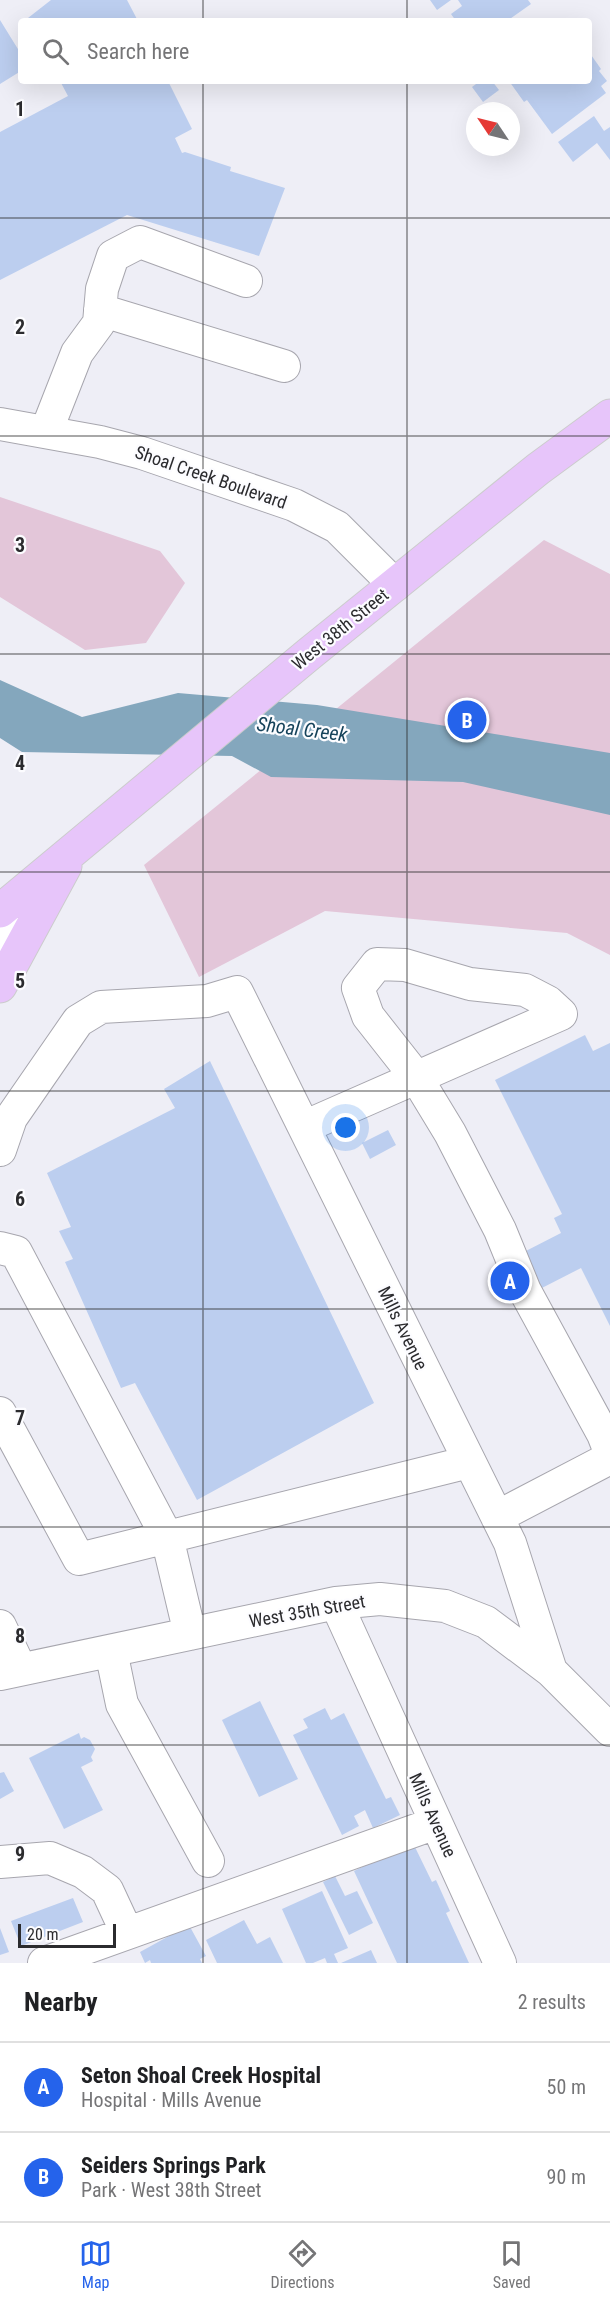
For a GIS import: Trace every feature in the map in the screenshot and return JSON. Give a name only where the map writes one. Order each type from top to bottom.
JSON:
[{"type":"main road","name":"West 38th Street","points":[[0,911],[309,654],[538,469],[610,416]]},
{"type":"main road","points":[[0,986],[14,935],[75,847]]},
{"type":"street","points":[[46,432],[77,353],[99,323],[102,289],[113,256],[140,242],[246,281]]},
{"type":"street","points":[[100,310],[284,366]]},
{"type":"street","name":"Shoal Creek Boulevard","points":[[0,424],[100,442],[142,453],[294,505],[337,527],[395,585]]},
{"type":"street","points":[[304,1127],[416,1077],[509,1036],[561,1014],[548,1002],[525,990],[470,984],[405,965],[377,963],[358,988],[368,1016],[416,1077],[450,1133],[500,1230],[525,1291],[603,1434],[610,1452]]},
{"type":"street","name":"Mills Avenue","points":[[0,1150],[12,1118],[78,1021],[101,1007],[207,1001],[237,992],[510,1543],[551,1671]]},
{"type":"street","points":[[0,1248],[16,1252],[167,1537],[190,1634]]},
{"type":"street","points":[[0,1413],[79,1559],[469,1462]]},
{"type":"street","points":[[497,1517],[610,1458]]},
{"type":"street","name":"West 35th Street","points":[[10,1671],[336,1602],[380,1599],[445,1606],[486,1622],[551,1671],[610,1730]]},
{"type":"street","name":"Mills Avenue","points":[[336,1602],[500,1963]]},
{"type":"street","points":[[0,1626],[10,1671]]},
{"type":"street","points":[[111,1651],[122,1704],[207,1861]]},
{"type":"street","points":[[44,1963],[436,1823]]},
{"type":"street","points":[[0,1862],[50,1858],[83,1872],[106,1890],[127,1933]]},
{"type":"shaded area","points":[[0,497],[160,551],[185,583],[146,643],[85,650],[0,597]]},
{"type":"shaded area","points":[[544,540],[610,574],[610,955],[567,933],[325,911],[199,977],[144,865]]},
{"type":"water","name":"Shoal Creek","points":[[0,680],[82,717],[178,693],[317,705],[610,753],[610,815],[463,782],[271,777],[232,756],[22,752],[0,738]]},
{"type":"building","points":[[51,0],[127,0],[136,18],[28,18]]},
{"type":"building","points":[[430,0],[451,0],[437,10]]},
{"type":"building","points":[[458,0],[528,0],[531,4],[511,18],[454,18],[451,14],[462,6]]},
{"type":"building","points":[[0,20],[18,49],[18,73],[0,84]]},
{"type":"building","points":[[592,56],[607,81],[601,86],[606,93],[552,134],[527,100],[524,102],[511,84],[592,84]]},
{"type":"building","points":[[62,84],[170,84],[192,129],[175,138],[182,153],[231,167],[230,171],[285,188],[259,256],[127,215],[0,280],[0,132],[68,96]]},
{"type":"building","points":[[476,84],[494,84],[499,90],[483,102],[472,87]]},
{"type":"building","points":[[594,116],[604,131],[610,127],[610,160],[597,143],[573,162],[558,142]]},
{"type":"building","points":[[585,1035],[593,1051],[610,1043],[610,1326],[581,1268],[538,1290],[520,1254],[561,1233],[554,1218],[562,1214],[495,1080]]},
{"type":"building","points":[[210,1061],[374,1403],[197,1500],[135,1383],[121,1388],[65,1262],[73,1259],[59,1231],[71,1227],[47,1173],[175,1108],[164,1089]]},
{"type":"building","points":[[388,1130],[396,1145],[370,1159],[362,1143]]},
{"type":"building","points":[[260,1701],[298,1779],[259,1797],[222,1720]]},
{"type":"building","points":[[325,1708],[331,1720],[344,1713],[386,1799],[391,1797],[400,1815],[373,1828],[365,1810],[354,1816],[359,1826],[342,1835],[293,1735],[308,1728],[303,1719]]},
{"type":"building","points":[[79,1733],[81,1739],[84,1737],[90,1740],[95,1749],[91,1757],[93,1761],[81,1767],[103,1810],[64,1829],[29,1758]]},
{"type":"building","points":[[4,1772],[14,1791],[0,1799],[0,1773]]},
{"type":"building","points":[[413,1843],[432,1882],[436,1880],[450,1911],[446,1913],[469,1963],[397,1963],[354,1871]]},
{"type":"building","points":[[335,1876],[345,1896],[357,1891],[373,1923],[349,1935],[323,1882]]},
{"type":"building","points":[[322,1891],[348,1948],[334,1954],[338,1963],[327,1963],[325,1958],[306,1963],[282,1909]]},
{"type":"building","points":[[73,1898],[83,1922],[21,1946],[11,1921]]},
{"type":"building","points":[[244,1920],[257,1944],[270,1937],[283,1963],[217,1963],[206,1940]]},
{"type":"building","points":[[189,1925],[206,1956],[200,1959],[202,1963],[151,1963],[150,1960],[145,1963],[140,1952]]},
{"type":"building","points":[[0,1928],[9,1952],[0,1955]]},
{"type":"building","points":[[371,1950],[377,1963],[341,1963]]},
{"type":"place","name":"Seiders Springs Park","points":[[467,720]]},
{"type":"place","name":"Seton Shoal Creek Hospital","points":[[510,1281]]}]
